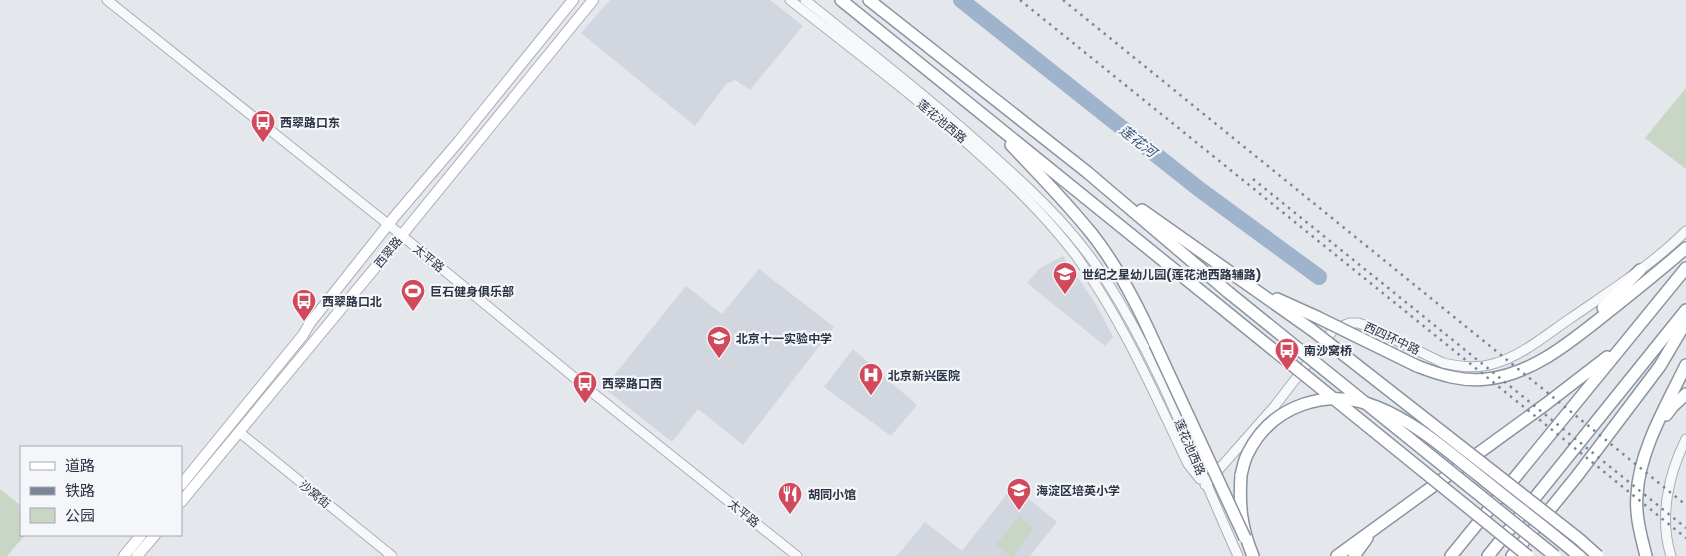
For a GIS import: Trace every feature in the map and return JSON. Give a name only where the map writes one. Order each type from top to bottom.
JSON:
[{"type":"highway","points":[[841,0],[1218,305],[1521,554],[1660,366],[1686,322]]},
{"type":"highway","points":[[873,3],[1087,172],[1228,292],[1555,556]]},
{"type":"highway","points":[[979,111],[1065,201],[1093,236],[1118,272],[1142,314],[1252,556]]},
{"type":"highway","points":[[1087,172],[1312,330],[1598,556]]},
{"type":"highway","points":[[1253,288],[1417,366],[1439,374],[1463,379],[1487,379],[1509,375],[1531,366],[1569,343],[1686,248]]},
{"type":"highway","points":[[1451,556],[1686,268]]},
{"type":"highway","points":[[1569,343],[1640,270]]},
{"type":"highway","points":[[1488,556],[1686,310]]},
{"type":"highway","points":[[1337,556],[1546,404],[1627,340]]},
{"type":"highway","points":[[1646,556],[1639,528],[1636,495],[1642,467],[1653,435],[1686,366]]},
{"type":"highway","points":[[1653,435],[1673,406],[1686,394]]},
{"type":"highway","points":[[1245,538],[1240,515],[1241,475],[1247,455],[1256,438],[1282,413],[1297,405],[1334,398],[1356,400],[1376,406],[1400,417],[1432,439],[1579,556]]},
{"type":"highway","points":[[1354,556],[1361,544],[1380,524]]},
{"type":"main road","name":"西翠路","points":[[182,485],[389,225],[573,0]]},
{"type":"main road","name":"西翠路","points":[[182,501],[593,0]]},
{"type":"main road","points":[[124,556],[140,536]]},
{"type":"main road","points":[[138,556],[154,536]]},
{"type":"street","name":"太平路","points":[[107,0],[402,235],[794,555]]},
{"type":"street","name":"莲花池西路","points":[[790,0],[959,135],[1023,194],[1060,236],[1097,286],[1127,338],[1188,464],[1205,485]]},
{"type":"street","name":"莲花池西路","points":[[805,0],[963,128],[1052,212],[1085,250],[1106,278],[1138,334],[1195,458],[1205,485]]},
{"type":"street","name":"西四环中路","points":[[1205,485],[1274,408],[1327,336],[1342,325],[1358,323],[1367,326],[1443,363],[1457,366],[1482,366],[1509,359],[1640,270],[1686,231]]},
{"type":"street","name":"沙窝街","points":[[239,432],[392,556]]},
{"type":"street","points":[[1671,556],[1666,540],[1665,512],[1672,473],[1686,440]]},
{"type":"street","points":[[1205,485],[1238,556]]},
{"type":"shaded area","points":[[610,0],[770,0],[803,26],[750,90],[735,80],[726,84],[695,126],[581,33]]},
{"type":"shaded area","name":"世纪之星幼儿园(莲花池西路辅路)","points":[[1063,256],[1097,306],[1113,337],[1105,346],[1027,283],[1040,268]]},
{"type":"shaded area","name":"北京十一实验中学","points":[[759,269],[834,327],[743,445],[698,409],[672,442],[604,388],[686,286],[722,314]]},
{"type":"shaded area","name":"北京新兴医院","points":[[853,349],[917,405],[891,436],[824,387]]},
{"type":"shaded area","name":"海淀区培英小学","points":[[1013,486],[1057,522],[1030,556],[897,556],[925,522],[962,551]]},
{"type":"green space","points":[[1686,88],[1686,169],[1645,138]]},
{"type":"green space","points":[[0,489],[20,505],[20,536],[24,536],[7,556],[0,556]]},
{"type":"green space","points":[[1019,516],[1034,528],[1013,556],[1010,556],[996,545]]},
{"type":"waterway","name":"莲花河","points":[[961,0],[1199,189],[1319,277]]},
{"type":"railway","points":[[1020,0],[1686,538]]},
{"type":"railway","points":[[1063,0],[1686,505]]},
{"type":"railway","points":[[1253,179],[1686,528]]},
{"type":"place","name":"西翠路口东","points":[[263,143]]},
{"type":"place","name":"世纪之星幼儿园(莲花池西路辅路)","points":[[1065,295]]},
{"type":"place","name":"巨石健身俱乐部","points":[[413,312]]},
{"type":"place","name":"西翠路口北","points":[[304,322]]},
{"type":"place","name":"北京十一实验中学","points":[[719,359]]},
{"type":"place","name":"南沙窝桥","points":[[1287,371]]},
{"type":"place","name":"北京新兴医院","points":[[871,396]]},
{"type":"place","name":"西翠路口西","points":[[585,404]]},
{"type":"place","name":"海淀区培英小学","points":[[1019,511]]},
{"type":"place","name":"胡同小馆","points":[[790,515]]}]
